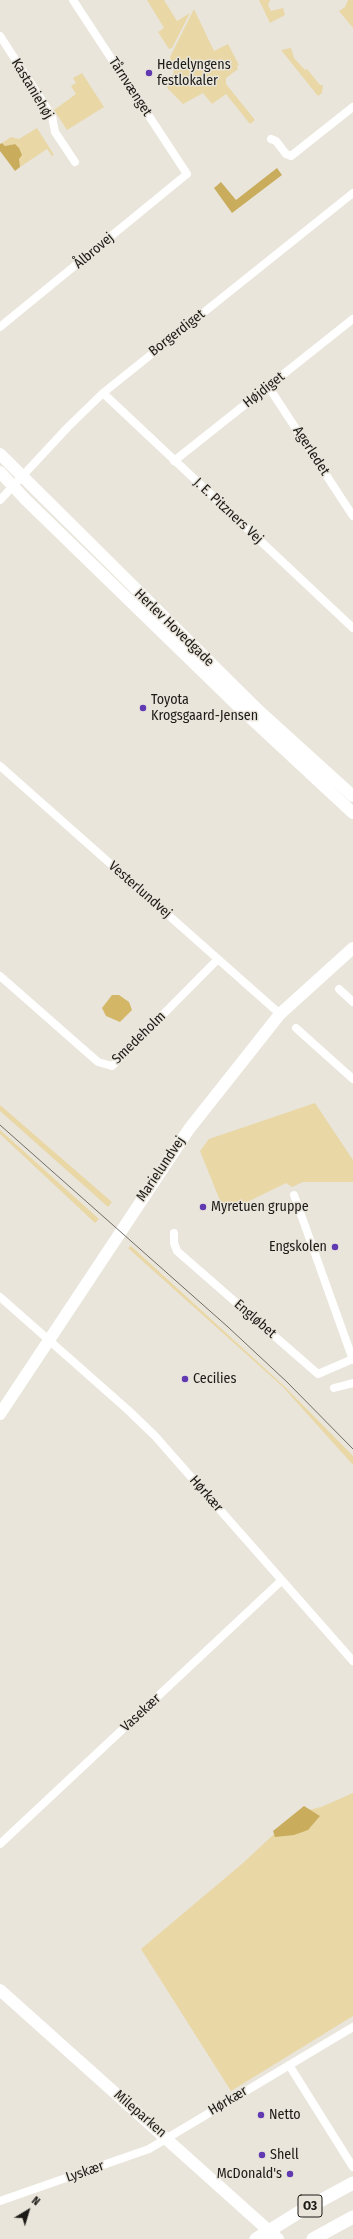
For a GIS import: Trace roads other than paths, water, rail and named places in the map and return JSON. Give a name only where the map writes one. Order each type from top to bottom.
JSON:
[{"type":"main road","name":"Herlev Hovedgade","points":[[0,454],[116,571],[258,710],[353,796]]},
{"type":"main road","name":"Herlev Hovedgade","points":[[0,472],[240,708],[353,813]]},
{"type":"main road","name":"Marielundvej","points":[[0,1414],[184,1135],[280,1014],[353,948]]},
{"type":"main road","name":"Mileparken","points":[[0,1990],[168,2138],[273,2235]]},
{"type":"main road","name":"O3","points":[[256,2239],[273,2235],[353,2183]]},
{"type":"main road","name":"O3","points":[[313,2239],[353,2218]]},
{"type":"street","name":"Tårnvænget","points":[[73,0],[187,174]]},
{"type":"street","name":"Kastaniehøj","points":[[0,36],[52,116],[55,132],[75,162]]},
{"type":"street","points":[[271,139],[276,140],[286,154],[291,156],[353,107]]},
{"type":"street","name":"Ålbrovej","points":[[0,327],[187,174]]},
{"type":"street","name":"Borgerdiget","points":[[0,500],[68,427],[103,394],[353,193]]},
{"type":"street","name":"Højdiget","points":[[174,460],[353,319]]},
{"type":"street","name":"Agerledet","points":[[268,386],[353,516]]},
{"type":"street","name":"J. E. Pitzners Vej","points":[[103,394],[353,628]]},
{"type":"street","name":"Vesterlundvej","points":[[0,766],[280,1014]]},
{"type":"street","name":"Smedeholm","points":[[0,976],[98,1062],[104,1066],[112,1066],[218,959]]},
{"type":"street","points":[[339,989],[353,1002]]},
{"type":"street","points":[[296,1028],[353,1079]]},
{"type":"street","name":"Engløbet","points":[[174,1233],[174,1243],[177,1251],[318,1374],[353,1359],[294,1195]]},
{"type":"street","name":"Hørkær","points":[[0,1297],[128,1410],[155,1436],[281,1581],[353,1661]]},
{"type":"street","points":[[334,1388],[353,1383]]},
{"type":"street","name":"Vasekær","points":[[0,1844],[281,1581]]},
{"type":"street","name":"Hørkær","points":[[168,2138],[353,2027]]},
{"type":"street","points":[[289,2065],[353,2167]]},
{"type":"street","name":"Lyskær","points":[[0,2201],[109,2164],[149,2149],[168,2138]]},
{"type":"tram line","points":[[0,1125],[228,1327],[287,1382],[353,1449]]},
{"type":"place","name":"Hedelyngens festlokaler","points":[[149,73]]},
{"type":"place","name":"Toyota Krogsgaard-Jensen","points":[[143,708]]},
{"type":"place","name":"Myretuen gruppe","points":[[203,1207]]},
{"type":"place","name":"Engskolen","points":[[335,1247]]},
{"type":"place","name":"Cecilies","points":[[185,1379]]},
{"type":"place","name":"Netto","points":[[261,2115]]},
{"type":"place","name":"Shell","points":[[262,2155]]},
{"type":"place","name":"McDonald's","points":[[290,2174]]}]
